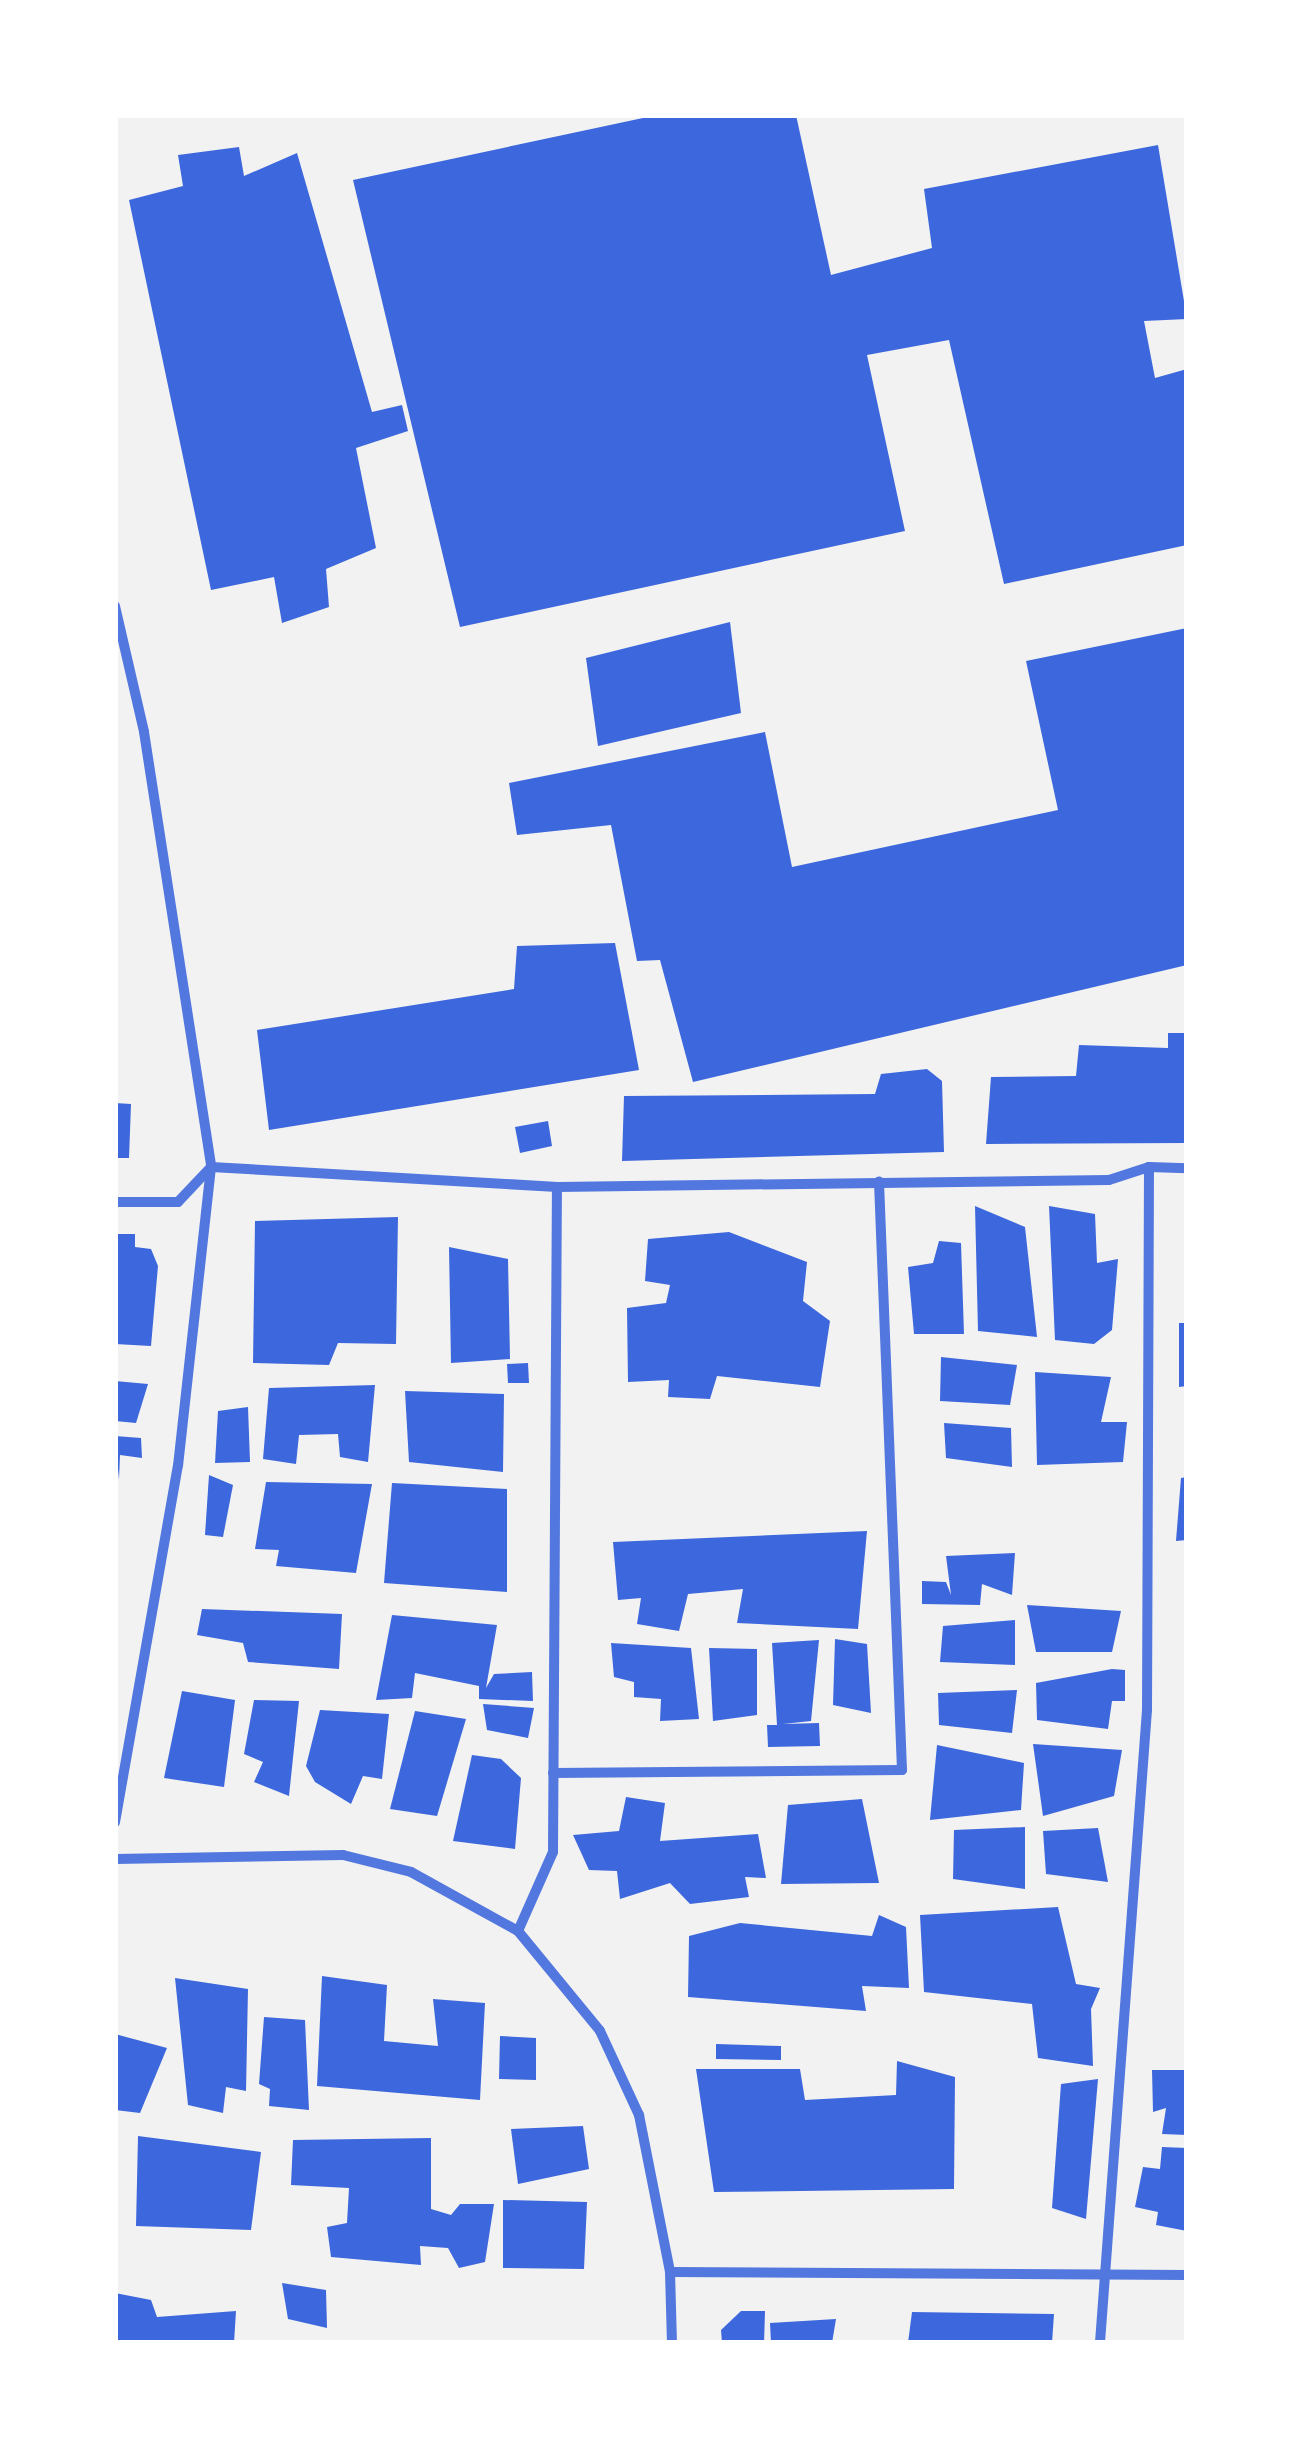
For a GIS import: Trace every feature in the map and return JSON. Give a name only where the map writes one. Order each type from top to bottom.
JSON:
[{"type":"street","points":[[115,606],[211,1167],[178,1465],[115,1822]]},
{"type":"street","points":[[211,1167],[557,1188],[1109,1180],[1150,1167],[1187,1168]]},
{"type":"street","points":[[115,1202],[178,1202],[211,1167]]},
{"type":"street","points":[[1100,2343],[1102,2275],[1147,1710],[1150,1167]]},
{"type":"street","points":[[553,1773],[902,1770],[879,1182]]},
{"type":"street","points":[[518,1931],[553,1852],[557,1188]]},
{"type":"street","points":[[115,1859],[343,1856],[410,1872],[518,1931],[600,2031],[639,2115],[670,2272],[672,2343]]},
{"type":"street","points":[[670,2272],[1187,2275]]},
{"type":"building","points":[[657,115],[796,115],[831,275],[932,248],[924,189],[1158,145],[1187,319],[1144,321],[1155,378],[1187,369],[1187,545],[1004,584],[949,340],[867,355],[905,531],[460,627],[353,180]]},
{"type":"building","points":[[239,147],[244,176],[297,153],[372,412],[402,405],[408,431],[356,448],[376,548],[326,569],[329,607],[282,623],[274,577],[211,590],[129,200],[183,186],[178,155]]},
{"type":"building","points":[[730,622],[741,713],[598,746],[586,658]]},
{"type":"building","points":[[1187,628],[1187,965],[693,1082],[660,960],[637,961],[611,825],[517,835],[509,783],[765,732],[792,867],[1058,810],[1026,661]]},
{"type":"building","points":[[615,943],[639,1070],[269,1130],[257,1030],[514,989],[517,946]]},
{"type":"building","points":[[1168,1033],[1187,1033],[1187,1143],[986,1144],[991,1077],[1076,1076],[1079,1045],[1168,1048]]},
{"type":"building","points":[[927,1069],[942,1081],[944,1152],[622,1161],[624,1096],[875,1094],[881,1074]]},
{"type":"building","points":[[115,1103],[131,1104],[129,1158],[115,1158]]},
{"type":"building","points":[[548,1121],[552,1146],[520,1153],[515,1127]]},
{"type":"building","points":[[975,1206],[1025,1227],[1037,1337],[978,1331]]},
{"type":"building","points":[[1049,1206],[1095,1214],[1097,1263],[1118,1259],[1112,1330],[1094,1344],[1055,1340]]},
{"type":"building","points":[[398,1217],[396,1344],[338,1343],[329,1365],[253,1363],[255,1221]]},
{"type":"building","points":[[729,1232],[807,1262],[803,1301],[830,1321],[820,1387],[717,1376],[710,1399],[668,1397],[669,1380],[628,1382],[627,1308],[666,1303],[670,1285],[645,1281],[648,1239]]},
{"type":"building","points":[[115,1234],[135,1234],[135,1247],[151,1249],[158,1266],[151,1346],[115,1344]]},
{"type":"building","points":[[939,1241],[961,1243],[964,1334],[914,1334],[908,1267],[933,1263]]},
{"type":"building","points":[[449,1247],[508,1259],[510,1359],[451,1363]]},
{"type":"building","points":[[1179,1323],[1187,1323],[1187,1386],[1179,1387]]},
{"type":"building","points":[[941,1357],[1017,1365],[1010,1405],[940,1401]]},
{"type":"building","points":[[528,1363],[529,1383],[508,1383],[507,1364]]},
{"type":"building","points":[[1035,1372],[1111,1377],[1101,1422],[1127,1422],[1123,1462],[1037,1465]]},
{"type":"building","points":[[115,1381],[148,1384],[136,1423],[115,1421]]},
{"type":"building","points":[[375,1385],[368,1462],[340,1457],[338,1434],[299,1435],[296,1464],[263,1459],[269,1388]]},
{"type":"building","points":[[405,1391],[504,1394],[503,1472],[409,1462]]},
{"type":"building","points":[[248,1407],[250,1462],[215,1463],[218,1411]]},
{"type":"building","points":[[944,1423],[1011,1428],[1012,1467],[946,1458]]},
{"type":"building","points":[[115,1436],[141,1438],[142,1458],[120,1455],[119,1480]]},
{"type":"building","points":[[209,1475],[233,1485],[223,1537],[205,1535]]},
{"type":"building","points":[[1187,1477],[1187,1540],[1176,1541],[1181,1478]]},
{"type":"building","points":[[266,1482],[372,1484],[356,1573],[276,1566],[279,1550],[255,1549]]},
{"type":"building","points":[[392,1483],[507,1489],[507,1592],[384,1583]]},
{"type":"building","points":[[867,1531],[858,1629],[737,1623],[743,1589],[688,1594],[679,1631],[637,1624],[641,1598],[618,1600],[613,1542]]},
{"type":"building","points":[[1015,1553],[1012,1595],[982,1584],[980,1605],[922,1604],[922,1581],[946,1582],[951,1595],[946,1556]]},
{"type":"building","points":[[1027,1605],[1121,1611],[1112,1652],[1036,1652]]},
{"type":"building","points":[[202,1609],[342,1614],[339,1669],[248,1662],[243,1643],[197,1635]]},
{"type":"building","points":[[392,1615],[497,1625],[486,1688],[494,1674],[532,1672],[533,1701],[479,1699],[479,1686],[415,1673],[412,1698],[376,1700]]},
{"type":"building","points":[[1015,1620],[1015,1665],[940,1662],[943,1626]]},
{"type":"building","points":[[835,1639],[867,1644],[871,1713],[833,1705]]},
{"type":"building","points":[[819,1640],[811,1721],[783,1724],[819,1723],[820,1746],[768,1747],[767,1725],[777,1725],[772,1643]]},
{"type":"building","points":[[611,1643],[691,1648],[699,1719],[660,1721],[661,1699],[634,1697],[634,1682],[614,1677]]},
{"type":"building","points":[[709,1648],[757,1649],[757,1715],[713,1721]]},
{"type":"building","points":[[1125,1670],[1125,1701],[1112,1701],[1108,1729],[1037,1720],[1036,1683]]},
{"type":"building","points":[[1017,1690],[1012,1733],[939,1725],[938,1693]]},
{"type":"building","points":[[182,1691],[235,1700],[224,1787],[164,1778]]},
{"type":"building","points":[[254,1700],[299,1701],[289,1796],[254,1782],[263,1762],[244,1754]]},
{"type":"building","points":[[483,1704],[534,1708],[528,1738],[487,1730]]},
{"type":"building","points":[[320,1710],[389,1714],[382,1779],[363,1776],[351,1804],[315,1782],[306,1766]]},
{"type":"building","points":[[415,1711],[466,1719],[437,1816],[390,1809]]},
{"type":"building","points":[[1033,1744],[1122,1750],[1114,1796],[1043,1816]]},
{"type":"building","points":[[937,1745],[1024,1763],[1021,1810],[930,1820]]},
{"type":"building","points":[[472,1755],[501,1759],[521,1778],[515,1849],[453,1841]]},
{"type":"building","points":[[626,1797],[665,1803],[660,1841],[758,1834],[766,1878],[745,1877],[749,1897],[690,1904],[670,1883],[620,1899],[617,1871],[589,1870],[573,1835],[619,1831]]},
{"type":"building","points":[[862,1799],[879,1883],[781,1884],[788,1805]]},
{"type":"building","points":[[1025,1827],[1025,1889],[953,1879],[954,1830]]},
{"type":"building","points":[[1098,1828],[1108,1882],[1046,1874],[1043,1831]]},
{"type":"building","points":[[1058,1907],[1076,1984],[1100,1988],[1091,2009],[1093,2066],[1038,2058],[1032,2004],[924,1992],[920,1915]]},
{"type":"building","points":[[879,1915],[906,1927],[909,1988],[862,1986],[866,2011],[688,1997],[689,1936],[740,1923],[872,1936]]},
{"type":"building","points":[[322,1976],[387,1985],[384,2041],[438,2046],[433,1999],[485,2003],[480,2100],[317,2086]]},
{"type":"building","points":[[175,1978],[248,1989],[246,2091],[226,2087],[223,2113],[188,2105]]},
{"type":"building","points":[[264,2017],[305,2020],[309,2110],[269,2106],[270,2089],[259,2084]]},
{"type":"building","points":[[115,2034],[167,2048],[140,2113],[115,2110]]},
{"type":"building","points":[[500,2036],[536,2038],[536,2080],[499,2079]]},
{"type":"building","points":[[716,2044],[781,2046],[781,2060],[716,2059]]},
{"type":"building","points":[[897,2061],[955,2077],[954,2189],[714,2192],[696,2069],[800,2069],[805,2100],[896,2095]]},
{"type":"building","points":[[1152,2070],[1187,2070],[1187,2135],[1162,2134],[1166,2108],[1153,2112]]},
{"type":"building","points":[[1098,2079],[1086,2219],[1052,2208],[1061,2084]]},
{"type":"building","points":[[583,2126],[589,2169],[518,2184],[511,2129]]},
{"type":"building","points":[[138,2136],[261,2152],[251,2230],[136,2226]]},
{"type":"building","points":[[431,2138],[431,2209],[451,2215],[460,2204],[494,2204],[485,2262],[459,2268],[448,2248],[420,2246],[421,2265],[331,2257],[327,2227],[347,2223],[349,2188],[291,2185],[293,2140]]},
{"type":"building","points":[[1162,2147],[1187,2148],[1187,2231],[1156,2225],[1158,2212],[1135,2207],[1143,2167],[1160,2169]]},
{"type":"building","points":[[503,2200],[587,2202],[584,2269],[503,2268]]},
{"type":"building","points":[[282,2283],[326,2290],[327,2328],[288,2319]]},
{"type":"building","points":[[115,2293],[151,2300],[157,2317],[236,2311],[234,2343],[115,2343]]},
{"type":"building","points":[[741,2311],[765,2311],[764,2343],[722,2343],[721,2330]]},
{"type":"building","points":[[912,2312],[1054,2314],[1052,2343],[908,2343]]},
{"type":"building","points":[[836,2319],[832,2343],[771,2343],[770,2323]]}]
